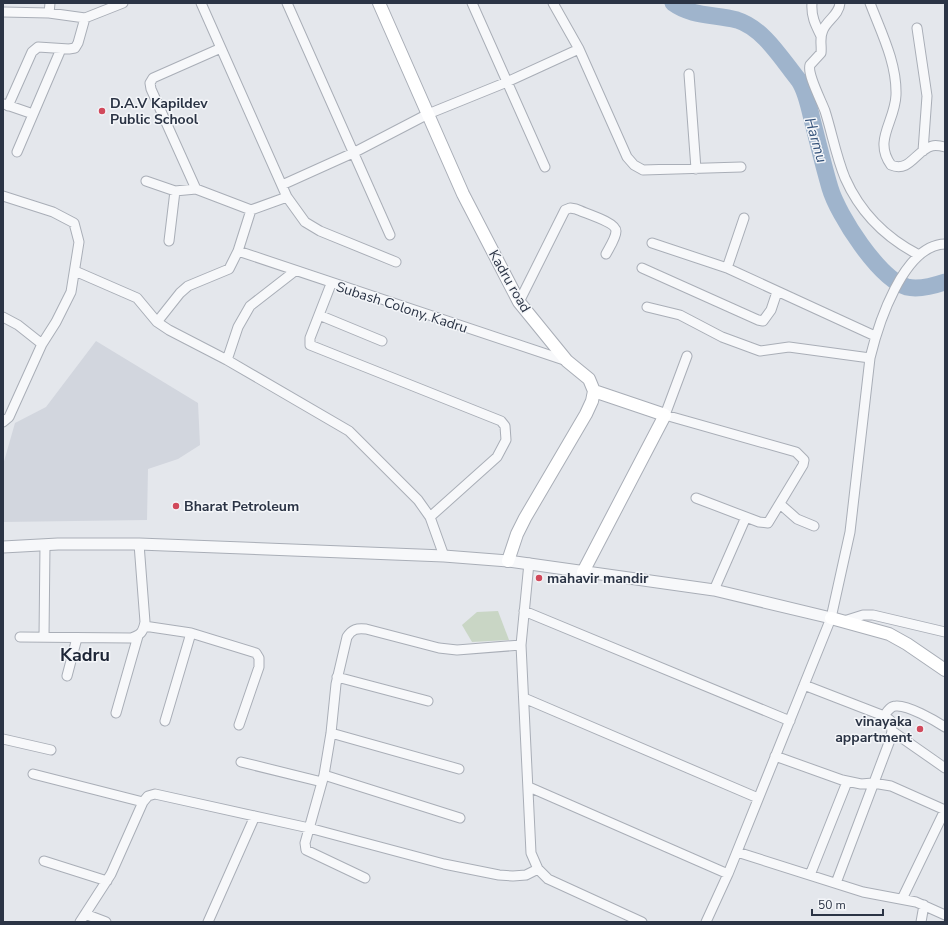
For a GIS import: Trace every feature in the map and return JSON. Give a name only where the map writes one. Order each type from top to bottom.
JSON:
[{"type":"main road","name":"Kadru road","points":[[379,3],[463,194],[519,302],[567,361],[588,379],[594,391]]},
{"type":"main road","points":[[508,561],[517,534],[525,518],[586,414],[592,401],[594,391],[665,415],[583,572]]},
{"type":"main road","points":[[831,618],[889,634],[907,644],[945,670]]},
{"type":"street","points":[[49,13],[50,3]]},
{"type":"street","points":[[33,114],[6,105],[32,52],[38,48],[75,48],[89,16],[98,3]]},
{"type":"street","points":[[3,12],[89,16],[123,3]]},
{"type":"street","points":[[201,3],[287,198],[305,222],[320,231],[396,262]]},
{"type":"street","points":[[287,3],[390,235]]},
{"type":"street","points":[[472,3],[545,167]]},
{"type":"street","points":[[553,3],[579,49],[627,157],[634,165],[643,170],[741,167]]},
{"type":"street","points":[[812,3],[814,23],[821,36]]},
{"type":"street","points":[[840,3],[839,10],[823,29],[821,36],[821,53],[810,65],[809,69],[825,112],[845,177],[865,212],[901,246],[919,255]]},
{"type":"street","points":[[870,3],[889,54],[896,79],[896,104],[883,141],[884,153],[891,165],[896,167],[908,165],[923,151],[933,146],[945,147]]},
{"type":"street","points":[[917,28],[928,103],[923,151]]},
{"type":"street","points":[[196,189],[150,84],[153,78],[221,48]]},
{"type":"street","points":[[17,152],[61,49]]},
{"type":"street","points":[[282,185],[353,153],[428,114],[507,82],[579,49]]},
{"type":"street","points":[[689,74],[696,169]]},
{"type":"street","points":[[146,181],[175,191],[196,189],[251,210],[287,198]]},
{"type":"street","points":[[169,241],[175,191]]},
{"type":"street","points":[[3,196],[53,212],[74,223],[79,242],[71,292],[56,322],[42,344],[8,418],[3,422]]},
{"type":"street","points":[[519,302],[566,210],[570,208],[576,209],[613,224],[616,234],[606,254]]},
{"type":"street","points":[[157,322],[180,293],[188,286],[229,269],[238,251],[251,210]]},
{"type":"street","points":[[727,268],[744,218]]},
{"type":"street","points":[[652,243],[727,268],[875,336]]},
{"type":"street","points":[[706,922],[728,874],[831,618],[850,532],[870,358],[875,336],[903,274],[919,255],[934,245],[945,244]]},
{"type":"street","name":"Subash Colony, Kadru","points":[[238,251],[331,284],[567,361]]},
{"type":"street","points":[[642,268],[763,321],[767,317],[777,292]]},
{"type":"street","points":[[75,271],[136,298],[157,322],[169,330],[227,360],[350,431],[418,500],[430,517],[444,556]]},
{"type":"street","points":[[227,360],[238,327],[250,306],[295,271]]},
{"type":"street","points":[[331,284],[319,315],[310,345],[501,421],[506,426],[506,440],[497,456],[430,517]]},
{"type":"street","points":[[647,307],[680,315],[722,337],[760,351],[789,347],[870,358]]},
{"type":"street","points":[[319,315],[382,341]]},
{"type":"street","points":[[3,317],[12,321],[42,344]]},
{"type":"street","points":[[687,356],[665,415],[796,452],[804,460],[803,465],[768,523],[759,522],[696,498]]},
{"type":"street","points":[[780,504],[797,519],[814,526]]},
{"type":"street","points":[[714,590],[746,517]]},
{"type":"street","points":[[3,547],[139,544],[444,556],[508,561],[714,590],[831,618]]},
{"type":"street","points":[[20,637],[131,638],[138,636],[143,632],[144,626],[139,544]]},
{"type":"street","points":[[44,545],[44,637]]},
{"type":"street","points":[[529,563],[521,646],[531,853],[538,869],[548,879],[564,888],[642,922]]},
{"type":"street","points":[[524,611],[790,721]]},
{"type":"street","points":[[844,621],[862,615],[872,615],[945,632]]},
{"type":"street","points":[[144,626],[191,633],[256,653],[260,658],[259,667],[239,725]]},
{"type":"street","points":[[365,878],[306,850],[305,843],[323,779],[331,733],[338,677],[347,637],[351,631],[358,628],[457,650],[521,646]]},
{"type":"street","points":[[165,721],[191,633]]},
{"type":"street","points":[[116,713],[138,636]]},
{"type":"street","points":[[67,676],[78,638]]},
{"type":"street","points":[[338,677],[428,701]]},
{"type":"street","points":[[804,685],[884,716],[890,720],[892,731],[836,883]]},
{"type":"street","points":[[524,698],[758,798]]},
{"type":"street","points":[[884,716],[891,708],[896,706],[912,710],[945,727]]},
{"type":"street","points":[[892,731],[945,768]]},
{"type":"street","points":[[331,733],[459,769]]},
{"type":"street","points":[[3,739],[51,750]]},
{"type":"street","points":[[775,756],[847,782],[862,784],[873,783],[891,786],[945,810],[902,899]]},
{"type":"street","points":[[241,762],[323,779],[460,818]]},
{"type":"street","points":[[33,774],[143,802]]},
{"type":"street","points":[[810,875],[847,782]]},
{"type":"street","points":[[529,787],[728,874]]},
{"type":"street","points":[[106,922],[83,918],[107,881],[143,802],[148,796],[155,794],[309,828],[432,861],[499,875],[526,874],[538,869]]},
{"type":"street","points":[[208,922],[255,816]]},
{"type":"street","points":[[737,852],[863,892],[902,899],[924,905],[945,915]]},
{"type":"street","points":[[44,861],[107,881]]},
{"type":"street","points":[[921,922],[924,905]]},
{"type":"shaded area","points":[[96,341],[198,403],[200,445],[178,459],[148,469],[147,520],[3,522],[3,465],[15,423],[46,407]]},
{"type":"green space","points":[[498,611],[509,640],[472,642],[462,625],[477,612]]},
{"type":"waterway","name":"Harmu","points":[[673,3],[688,11],[737,20],[755,30],[771,44],[800,82],[804,90],[822,161],[834,200],[841,214],[861,245],[884,272],[896,282],[907,287],[921,288],[945,282]]},
{"type":"place","name":"D.A.V Kapildev Public School","points":[[102,111]]},
{"type":"place","name":"Bharat Petroleum","points":[[176,506]]},
{"type":"place","name":"mahavir mandir","points":[[539,578]]},
{"type":"place","name":"vinayaka appartment","points":[[920,729]]},
{"type":"district","name":"Kadru","points":[[85,655]]}]
